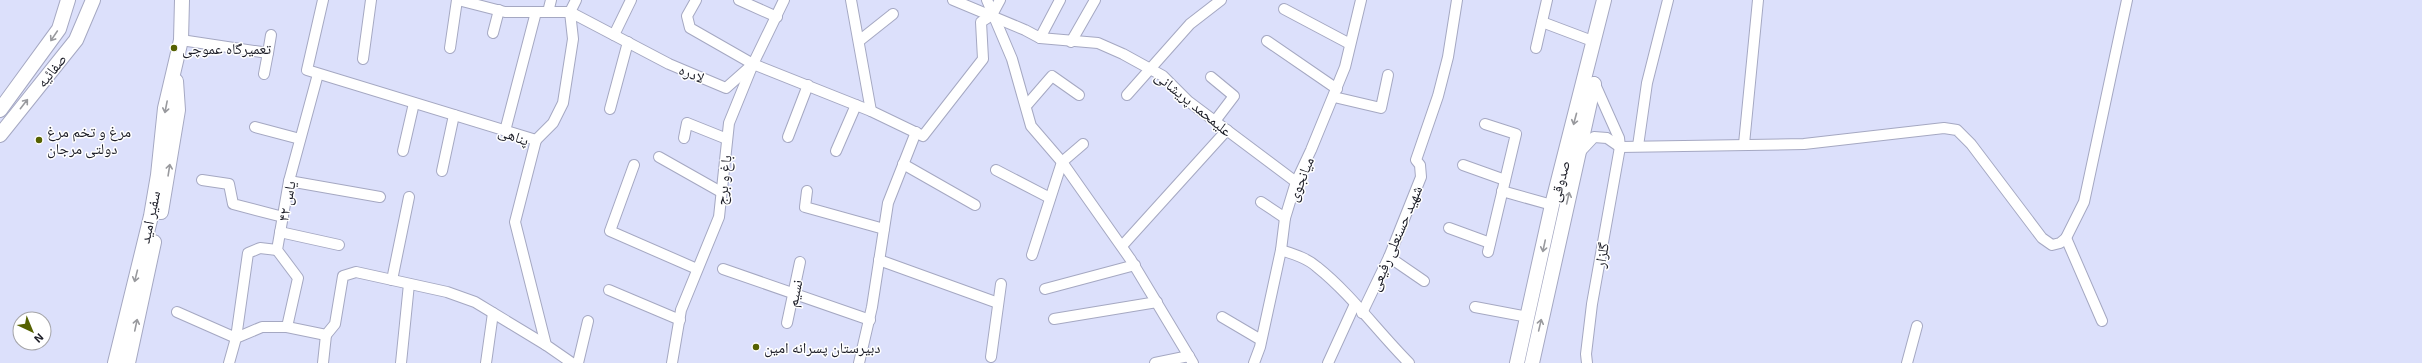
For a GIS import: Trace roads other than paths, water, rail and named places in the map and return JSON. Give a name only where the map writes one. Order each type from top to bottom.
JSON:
[{"type":"main road","name":"صفائیه","points":[[0,110],[59,29],[68,0]]},
{"type":"main road","name":"صفائیه","points":[[0,135],[76,40],[93,0]]},
{"type":"main road","name":"سفیر امید","points":[[115,363],[151,216],[158,175],[165,108],[181,40],[182,0]]},
{"type":"main road","name":"صدوقی","points":[[1517,363],[1552,205],[1595,42],[1604,0]]},
{"type":"main road","name":"صدوقی","points":[[1532,363],[1594,82],[1614,0]]},
{"type":"main road","name":"سفیر امید","points":[[128,363],[168,181],[178,110],[175,69]]},
{"type":"street","points":[[318,74],[307,70],[323,0]]},
{"type":"street","points":[[363,59],[371,0]]},
{"type":"street","points":[[450,48],[457,0]]},
{"type":"street","name":"لادره","points":[[457,0],[499,10],[570,12],[669,64],[726,88],[754,64]]},
{"type":"street","points":[[548,12],[551,0]]},
{"type":"street","points":[[536,140],[553,123],[563,103],[573,39],[570,12],[576,0]]},
{"type":"street","points":[[614,35],[631,0]]},
{"type":"street","points":[[696,0],[687,16],[690,28],[754,64],[871,111],[924,136],[983,59],[981,22],[992,15],[1000,0]]},
{"type":"street","points":[[739,0],[777,17]]},
{"type":"street","name":"باغ و برج","points":[[672,363],[680,320],[697,269],[720,217],[729,123],[754,64],[784,0]]},
{"type":"street","points":[[851,0],[871,111]]},
{"type":"street","name":"علیمحمد پریشانی","points":[[953,0],[964,6],[992,15],[1040,38],[1071,42],[1098,43],[1150,68],[1163,76],[1188,101],[1296,182]]},
{"type":"street","points":[[987,0],[992,15],[1012,59],[1032,126],[1062,162],[1122,246],[1191,359],[1154,363]]},
{"type":"street","points":[[1040,38],[1060,0]]},
{"type":"street","points":[[1071,42],[1095,0]]},
{"type":"street","points":[[1127,95],[1190,24],[1221,0]]},
{"type":"street","name":"میانجوی","points":[[1254,363],[1261,340],[1281,250],[1285,218],[1296,182],[1335,93],[1350,44],[1361,0]]},
{"type":"street","name":"شهید حسنعلی رفیعی","points":[[1362,313],[1390,257],[1421,177],[1420,165],[1416,160],[1438,96],[1448,57],[1457,0]]},
{"type":"street","points":[[1536,48],[1547,0]]},
{"type":"street","points":[[1638,146],[1647,83],[1668,0]]},
{"type":"street","points":[[1744,144],[1758,0]]},
{"type":"street","points":[[1578,157],[1586,144],[1594,137],[1607,138],[1620,147],[1804,144],[1944,128],[1957,130],[1971,144],[2042,238],[2052,245],[2060,243],[2066,238],[2084,202],[2127,0]]},
{"type":"street","points":[[1284,9],[1350,44]]},
{"type":"street","points":[[493,33],[499,10]]},
{"type":"street","points":[[505,131],[536,12]]},
{"type":"street","points":[[859,41],[893,14]]},
{"type":"street","points":[[1542,22],[1595,42]]},
{"type":"street","points":[[264,74],[270,35]]},
{"type":"street","points":[[181,40],[268,53]]},
{"type":"street","points":[[1267,41],[1335,93],[1381,108],[1388,74]]},
{"type":"street","points":[[610,109],[628,42]]},
{"type":"street","name":"پناهی","points":[[318,74],[536,140],[515,222],[546,345]]},
{"type":"street","name":"یاس ۴۲","points":[[277,250],[290,181],[318,74]]},
{"type":"street","points":[[1026,106],[1052,76],[1079,95]]},
{"type":"street","points":[[1211,77],[1234,96],[1215,121]]},
{"type":"street","points":[[1594,82],[1619,138],[1620,147]]},
{"type":"street","points":[[788,137],[808,86]]},
{"type":"street","points":[[403,152],[414,103]]},
{"type":"street","points":[[836,151],[856,105]]},
{"type":"street","points":[[442,170],[454,115]]},
{"type":"street","points":[[684,138],[687,123],[727,139]]},
{"type":"street","points":[[1450,228],[1489,247],[1516,134],[1485,124]]},
{"type":"street","points":[[255,127],[300,139]]},
{"type":"street","points":[[1122,246],[1227,130]]},
{"type":"street","points":[[859,363],[870,320],[888,203],[916,132]]},
{"type":"street","points":[[1032,255],[1062,162],[1082,144]]},
{"type":"street","name":"گلزار","points":[[1587,363],[1586,354],[1592,304],[1620,147]]},
{"type":"street","points":[[659,157],[722,192]]},
{"type":"street","points":[[903,164],[975,205]]},
{"type":"street","points":[[634,165],[610,231],[697,269]]},
{"type":"street","points":[[1463,165],[1505,180]]},
{"type":"street","points":[[996,170],[1050,198]]},
{"type":"street","points":[[202,180],[229,184],[233,204],[283,217]]},
{"type":"street","points":[[290,181],[380,197]]},
{"type":"street","points":[[1502,191],[1552,205]]},
{"type":"street","points":[[807,192],[805,207],[884,229]]},
{"type":"street","points":[[392,280],[409,196]]},
{"type":"street","points":[[1261,202],[1285,218]]},
{"type":"street","points":[[280,232],[339,245]]},
{"type":"street","points":[[2066,238],[2102,321]]},
{"type":"street","points":[[229,363],[236,338],[248,252],[260,248],[277,250],[298,278],[287,327]]},
{"type":"street","points":[[1281,250],[1300,257],[1316,266],[1355,304],[1409,363]]},
{"type":"street","points":[[1390,257],[1424,281]]},
{"type":"street","points":[[879,260],[998,303]]},
{"type":"street","name":"نسیم","points":[[787,323],[800,262]]},
{"type":"street","points":[[1044,289],[1134,265]]},
{"type":"street","points":[[723,269],[870,320]]},
{"type":"street","points":[[324,363],[326,335],[335,324],[343,276],[356,272],[409,284],[475,302],[546,345],[572,363]]},
{"type":"street","points":[[401,363],[409,284]]},
{"type":"street","points":[[991,357],[1001,284]]},
{"type":"street","points":[[609,290],[680,320]]},
{"type":"street","points":[[1054,319],[1156,302]]},
{"type":"street","points":[[1328,363],[1355,304]]},
{"type":"street","points":[[1475,307],[1528,316]]},
{"type":"street","points":[[177,312],[236,338],[262,327],[287,327],[326,335]]},
{"type":"street","points":[[486,363],[494,313]]},
{"type":"street","points":[[1222,317],[1261,340]]},
{"type":"street","points":[[578,363],[588,321]]},
{"type":"street","points":[[1908,363],[1917,326]]},
{"type":"place","name":"تعمیرگاه عموچی","points":[[174,48]]},
{"type":"place","name":"مرغ و تخم مرغ دولتی مرجان","points":[[39,140]]},
{"type":"place","name":"دبیرستان پسرانه امین","points":[[756,347]]}]
